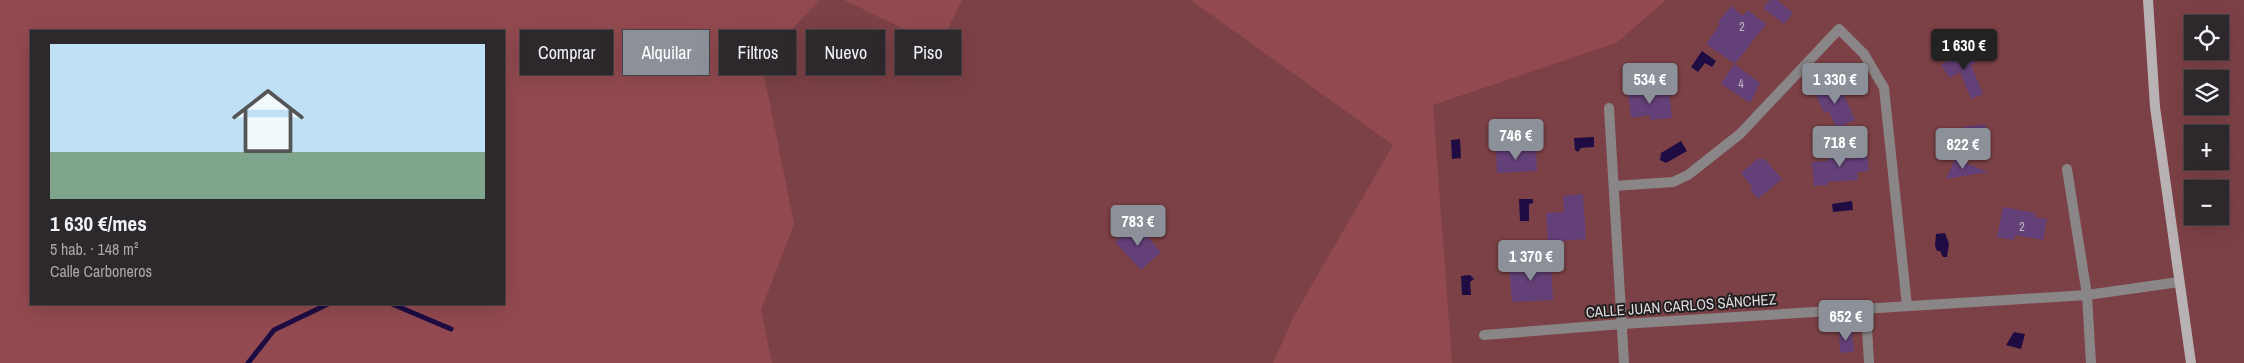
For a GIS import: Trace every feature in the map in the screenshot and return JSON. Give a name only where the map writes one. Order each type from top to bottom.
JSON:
[{"type":"main road","points":[[2148,0],[2155,107],[2191,363]]},
{"type":"street","points":[[1614,186],[1673,182],[1688,176],[1740,134],[1839,29],[1864,54],[1884,88],[1907,306]]},
{"type":"street","points":[[1610,108],[1624,363]]},
{"type":"street","points":[[2067,169],[2087,295],[2091,363]]},
{"type":"street","name":"CALLE JUAN CARLOS SÁNCHEZ","points":[[1484,335],[1622,324],[2087,295],[2179,282]]},
{"type":"street","points":[[1866,309],[1869,363]]},
{"type":"shaded area","points":[[0,0],[2244,0],[2244,363],[0,363]]},
{"type":"shaded area","points":[[0,0],[820,0],[790,30],[719,30],[719,75],[764,75],[794,224],[761,310],[772,363],[0,363]]},
{"type":"shaded area","points":[[844,0],[962,0],[947,30],[906,30]]},
{"type":"shaded area","points":[[1191,0],[1666,0],[1616,43],[1433,105],[1452,363],[1273,363],[1294,316],[1393,145]]},
{"type":"shaded area","points":[[1702,51],[1716,61],[1712,67],[1705,63],[1698,72],[1691,67]]},
{"type":"shaded area","points":[[1594,137],[1594,147],[1581,148],[1578,152],[1575,150],[1574,138]]},
{"type":"shaded area","points":[[1460,139],[1461,158],[1452,159],[1451,140]]},
{"type":"shaded area","points":[[1681,141],[1687,151],[1666,163],[1660,160],[1661,153]]},
{"type":"shaded area","points":[[1519,199],[1533,199],[1533,203],[1529,204],[1529,221],[1520,221]]},
{"type":"shaded area","points":[[1852,201],[1853,210],[1833,212],[1832,204]]},
{"type":"shaded area","points":[[1945,233],[1949,244],[1947,257],[1943,257],[1935,246],[1936,234]]},
{"type":"shaded area","points":[[1470,275],[1474,279],[1470,282],[1471,295],[1462,295],[1461,276]]},
{"type":"shaded area","points":[[2014,332],[2025,334],[2021,349],[2006,345]]},
{"type":"building","points":[[1770,0],[1777,0],[1793,13],[1784,24],[1763,8]]},
{"type":"building","points":[[1731,6],[1743,16],[1748,10],[1766,24],[1735,64],[1706,44],[1720,24],[1718,22]]},
{"type":"building","points":[[1969,47],[1976,62],[1971,65],[1983,94],[1971,99],[1960,72],[1950,78],[1941,65]]},
{"type":"building","points":[[1734,64],[1760,83],[1750,103],[1721,84]]},
{"type":"building","points":[[1838,82],[1855,120],[1836,128],[1829,111],[1824,113],[1815,93]]},
{"type":"building","points":[[1647,89],[1648,94],[1669,92],[1672,118],[1650,120],[1650,115],[1631,118],[1628,91]]},
{"type":"building","points":[[1985,124],[1987,147],[1955,147],[1963,127]]},
{"type":"building","points":[[1536,149],[1537,171],[1497,173],[1496,150]]},
{"type":"building","points":[[1867,152],[1869,171],[1857,172],[1858,180],[1828,182],[1828,185],[1814,186],[1812,162],[1828,161],[1827,154]]},
{"type":"building","points":[[1757,159],[1765,159],[1782,179],[1758,199],[1750,189],[1752,187],[1741,173]]},
{"type":"building","points":[[1955,159],[1988,172],[1946,179]]},
{"type":"building","points":[[1583,194],[1586,239],[1548,242],[1546,213],[1564,212],[1563,196]]},
{"type":"building","points":[[2003,207],[2036,213],[2035,217],[2047,219],[2043,240],[2015,235],[2014,240],[1997,237]]},
{"type":"building","points":[[1136,223],[1161,252],[1141,270],[1115,242]]},
{"type":"building","points":[[1551,262],[1553,300],[1512,302],[1509,264]]},
{"type":"building","points":[[1852,331],[1854,352],[1840,353],[1839,332]]},
{"type":"waterway","points":[[248,363],[274,330],[326,305]]},
{"type":"waterway","points":[[394,305],[451,329]]}]
